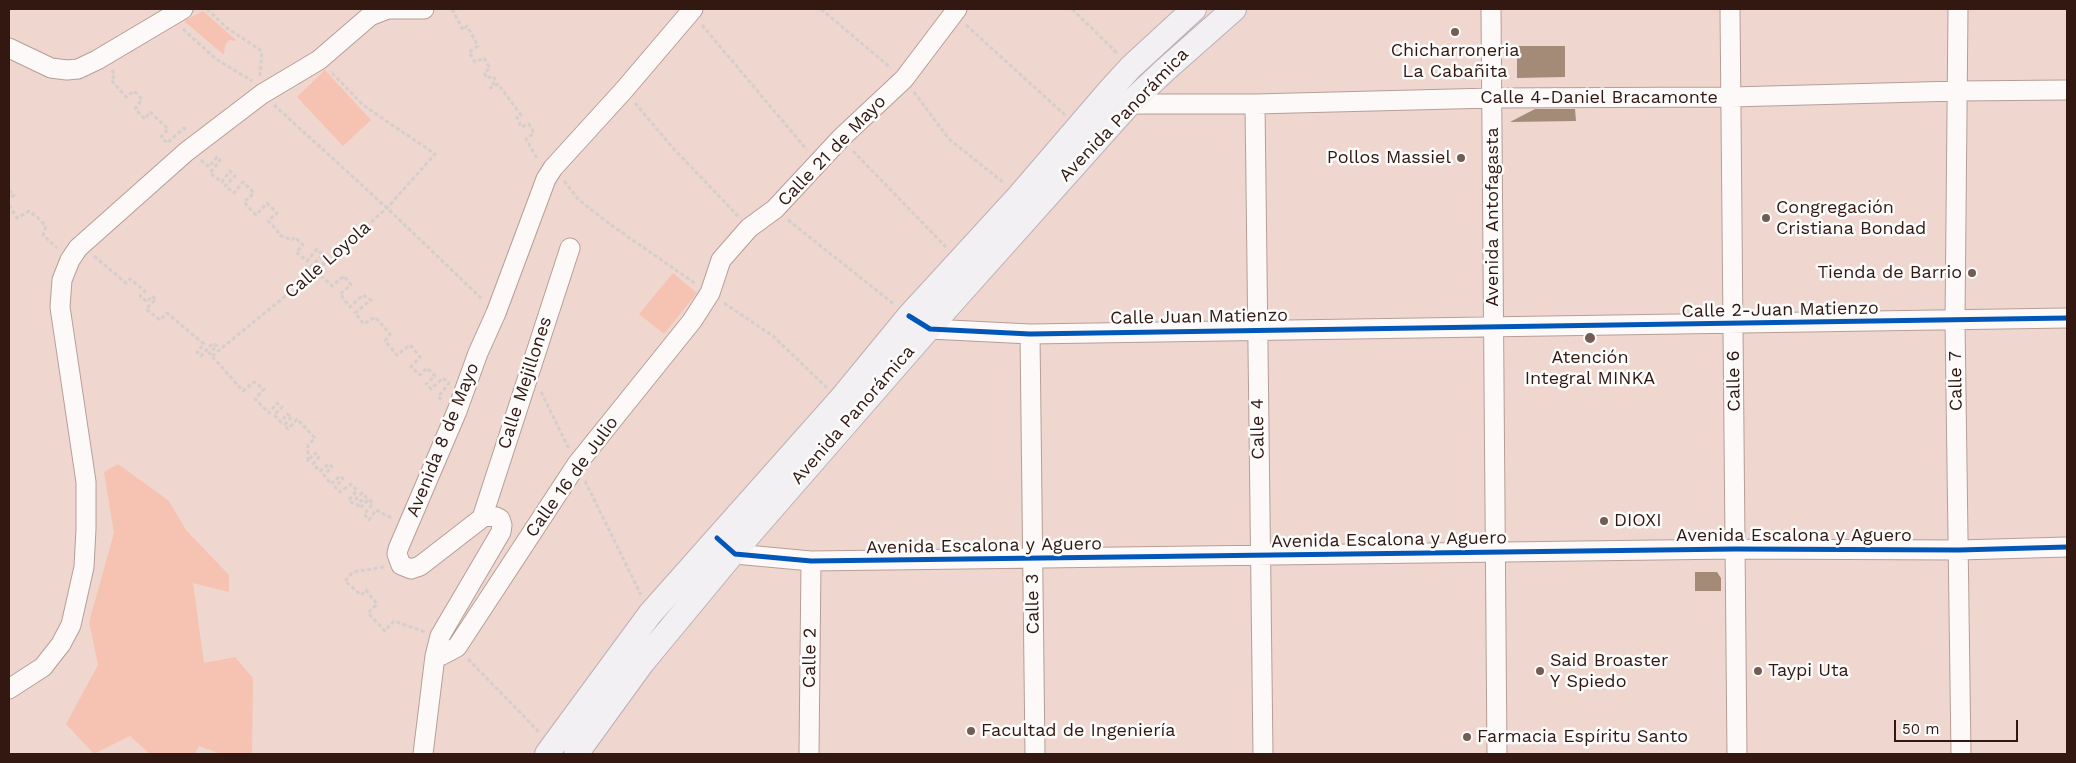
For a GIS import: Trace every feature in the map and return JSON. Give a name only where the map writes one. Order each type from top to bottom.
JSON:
[{"type":"main road","name":"Avenida Panorámica","points":[[918,322],[960,262],[1020,196],[1110,90],[1131,67],[1194,9]]},
{"type":"main road","name":"Avenida Panorámica","points":[[576,754],[725,546],[918,322],[1130,104],[1234,9]]},
{"type":"main road","name":"Avenida Panorámica","points":[[550,750],[650,614],[725,546]]},
{"type":"street","points":[[9,688],[43,666],[61,644],[70,625],[84,567],[86,482],[60,307],[62,280],[76,252],[183,154],[262,94],[319,60],[370,16],[388,9],[424,9]]},
{"type":"street","name":"Avenida Antofagasta","points":[[1491,9],[1497,754]]},
{"type":"street","name":"Calle 6","points":[[1730,9],[1737,754]]},
{"type":"street","name":"Calle 7","points":[[1958,9],[1955,321],[1951,464],[1959,550],[1961,754]]},
{"type":"street","name":"Avenida 8 de Mayo","points":[[401,565],[397,554],[398,549],[457,411],[546,179],[553,168],[624,90],[692,10]]},
{"type":"street","name":"Calle 21 de Mayo","points":[[710,293],[721,260],[749,228],[775,209],[817,162],[904,79],[955,11]]},
{"type":"street","points":[[9,48],[51,68],[78,69],[97,60],[176,13]]},
{"type":"street","points":[[1110,90],[1130,104]]},
{"type":"street","name":"Calle 4-Daniel Bracamonte","points":[[1130,104],[1255,104],[1492,98],[1731,97],[2067,90]]},
{"type":"street","name":"Calle 4","points":[[1255,104],[1263,754]]},
{"type":"street","name":"Calle Mejillones","points":[[482,518],[570,248]]},
{"type":"street","name":"Calle 16 de Julio","points":[[457,647],[576,464],[692,320],[710,293]]},
{"type":"street","name":"Calle 2-Juan Matienzo","points":[[1493,327],[2067,318]]},
{"type":"street","name":"Calle Juan Matienzo","points":[[918,322],[1030,334],[1493,327]]},
{"type":"street","name":"Calle 3","points":[[1030,334],[1035,754]]},
{"type":"street","points":[[401,565],[411,569],[420,566],[482,518],[491,516],[500,519],[502,525],[501,532],[440,636],[435,656],[423,754]]},
{"type":"street","name":"Avenida Escalona y Aguero","points":[[725,546],[811,561],[1735,549],[1959,550],[2067,547]]},
{"type":"street","name":"Calle 2","points":[[809,754],[811,561]]},
{"type":"street","points":[[435,656],[442,655],[457,647]]},
{"type":"path","points":[[207,9],[228,28],[262,51],[260,74],[262,94],[387,208],[496,313]]},
{"type":"path","points":[[452,9],[463,30],[467,26],[478,46],[469,52],[475,62],[484,58],[490,68],[484,73],[487,78],[493,76],[496,81],[490,86],[491,88],[498,84],[521,115],[516,117],[522,127],[529,124],[534,133],[526,139],[546,179]]},
{"type":"path","points":[[821,9],[904,79],[949,139],[1020,196]]},
{"type":"path","points":[[1072,9],[1131,67]]},
{"type":"path","points":[[692,10],[817,162]]},
{"type":"path","points":[[955,11],[1078,128]]},
{"type":"path","points":[[176,13],[216,59],[252,81],[260,74]]},
{"type":"path","points":[[97,60],[106,73],[111,69],[115,74],[111,80],[126,97],[134,91],[142,99],[135,109],[145,119],[150,112],[168,129],[160,137],[167,143],[184,128],[191,133],[176,147],[183,154]]},
{"type":"path","points":[[624,90],[672,147],[749,228]]},
{"type":"path","points":[[841,138],[960,262]]},
{"type":"path","points":[[200,141],[208,150],[199,158],[209,167],[217,157],[220,160],[210,173],[222,182],[230,171],[235,176],[225,186],[234,193],[243,182],[254,193],[244,202],[256,215],[267,203],[277,213],[268,221],[277,230],[279,235],[292,240],[295,237],[303,245],[296,252],[307,261],[317,249],[323,255],[306,271],[311,274]]},
{"type":"path","points":[[9,190],[14,195],[9,199]]},
{"type":"path","points":[[9,205],[17,218],[29,211],[42,222],[46,226],[43,235],[76,252],[126,283],[130,279],[145,291],[140,296],[147,302],[152,296],[156,299],[146,309],[160,320],[168,313],[204,344],[197,352],[201,356],[213,343],[217,346],[208,354],[212,356],[243,391],[254,382],[264,389],[255,399],[269,412],[277,403],[282,407],[274,415],[281,422],[287,414],[292,417],[284,425],[288,429],[297,419],[315,438],[308,445],[308,461],[315,453],[319,457],[313,464],[320,471],[329,464],[332,467],[324,475],[331,484],[340,476],[343,479],[335,486],[340,492],[351,484],[357,490],[348,500],[352,503],[362,493],[366,497],[357,504],[360,508],[368,499],[373,504],[364,514],[369,520],[376,510],[409,527]]},
{"type":"path","points":[[775,209],[918,322]]},
{"type":"path","points":[[316,271],[332,286],[344,276],[351,285],[340,294],[350,307],[363,295],[371,300],[355,313],[364,324],[375,317],[390,334],[385,341],[397,355],[410,345],[420,357],[411,367],[420,375],[427,368],[435,376],[426,384],[432,389],[443,378],[449,383],[438,397],[457,411]]},
{"type":"path","points":[[530,368],[650,614]]},
{"type":"path","points":[[401,565],[353,572],[345,581],[360,595],[366,590],[377,604],[368,613],[385,631],[394,622],[440,636]]},
{"type":"path","points":[[457,647],[550,750]]},
{"type":"shaded area","points":[[203,11],[237,41],[229,40],[225,45],[224,55],[184,21]]},
{"type":"shaded area","points":[[325,70],[371,120],[343,146],[297,97]]},
{"type":"shaded area","points":[[673,273],[697,293],[664,334],[639,314]]},
{"type":"shaded area","points":[[118,464],[169,501],[186,530],[229,575],[229,592],[193,583],[204,663],[235,657],[253,678],[252,754],[221,754],[199,746],[195,754],[150,754],[130,736],[94,754],[66,724],[98,665],[89,622],[114,533],[104,472]]},
{"type":"building","points":[[1517,46],[1565,46],[1565,77],[1517,78]]},
{"type":"building","points":[[1535,109],[1575,109],[1576,121],[1510,122]]},
{"type":"building","points":[[1695,572],[1717,572],[1721,578],[1721,591],[1695,591]]},
{"type":"cycle path","points":[[909,316],[930,329],[1030,334],[2067,318]]},
{"type":"cycle path","points":[[717,538],[735,554],[811,561],[1735,549],[1959,550],[2067,547]]},
{"type":"place","name":"Chicharroneria La Cabañita","points":[[1455,32]]},
{"type":"place","name":"Pollos Massiel","points":[[1461,158]]},
{"type":"place","name":"Congregación Cristiana Bondad","points":[[1766,218]]},
{"type":"place","name":"Tienda de Barrio","points":[[1972,273]]},
{"type":"place","name":"Atención Integral MINKA","points":[[1590,338]]},
{"type":"place","name":"DIOXI","points":[[1604,521]]},
{"type":"place","name":"Said Broaster Y Spiedo","points":[[1540,671]]},
{"type":"place","name":"Taypi Uta","points":[[1758,671]]},
{"type":"place","name":"Facultad de Ingeniería","points":[[971,731]]},
{"type":"place","name":"Farmacia Espíritu Santo","points":[[1467,737]]}]
